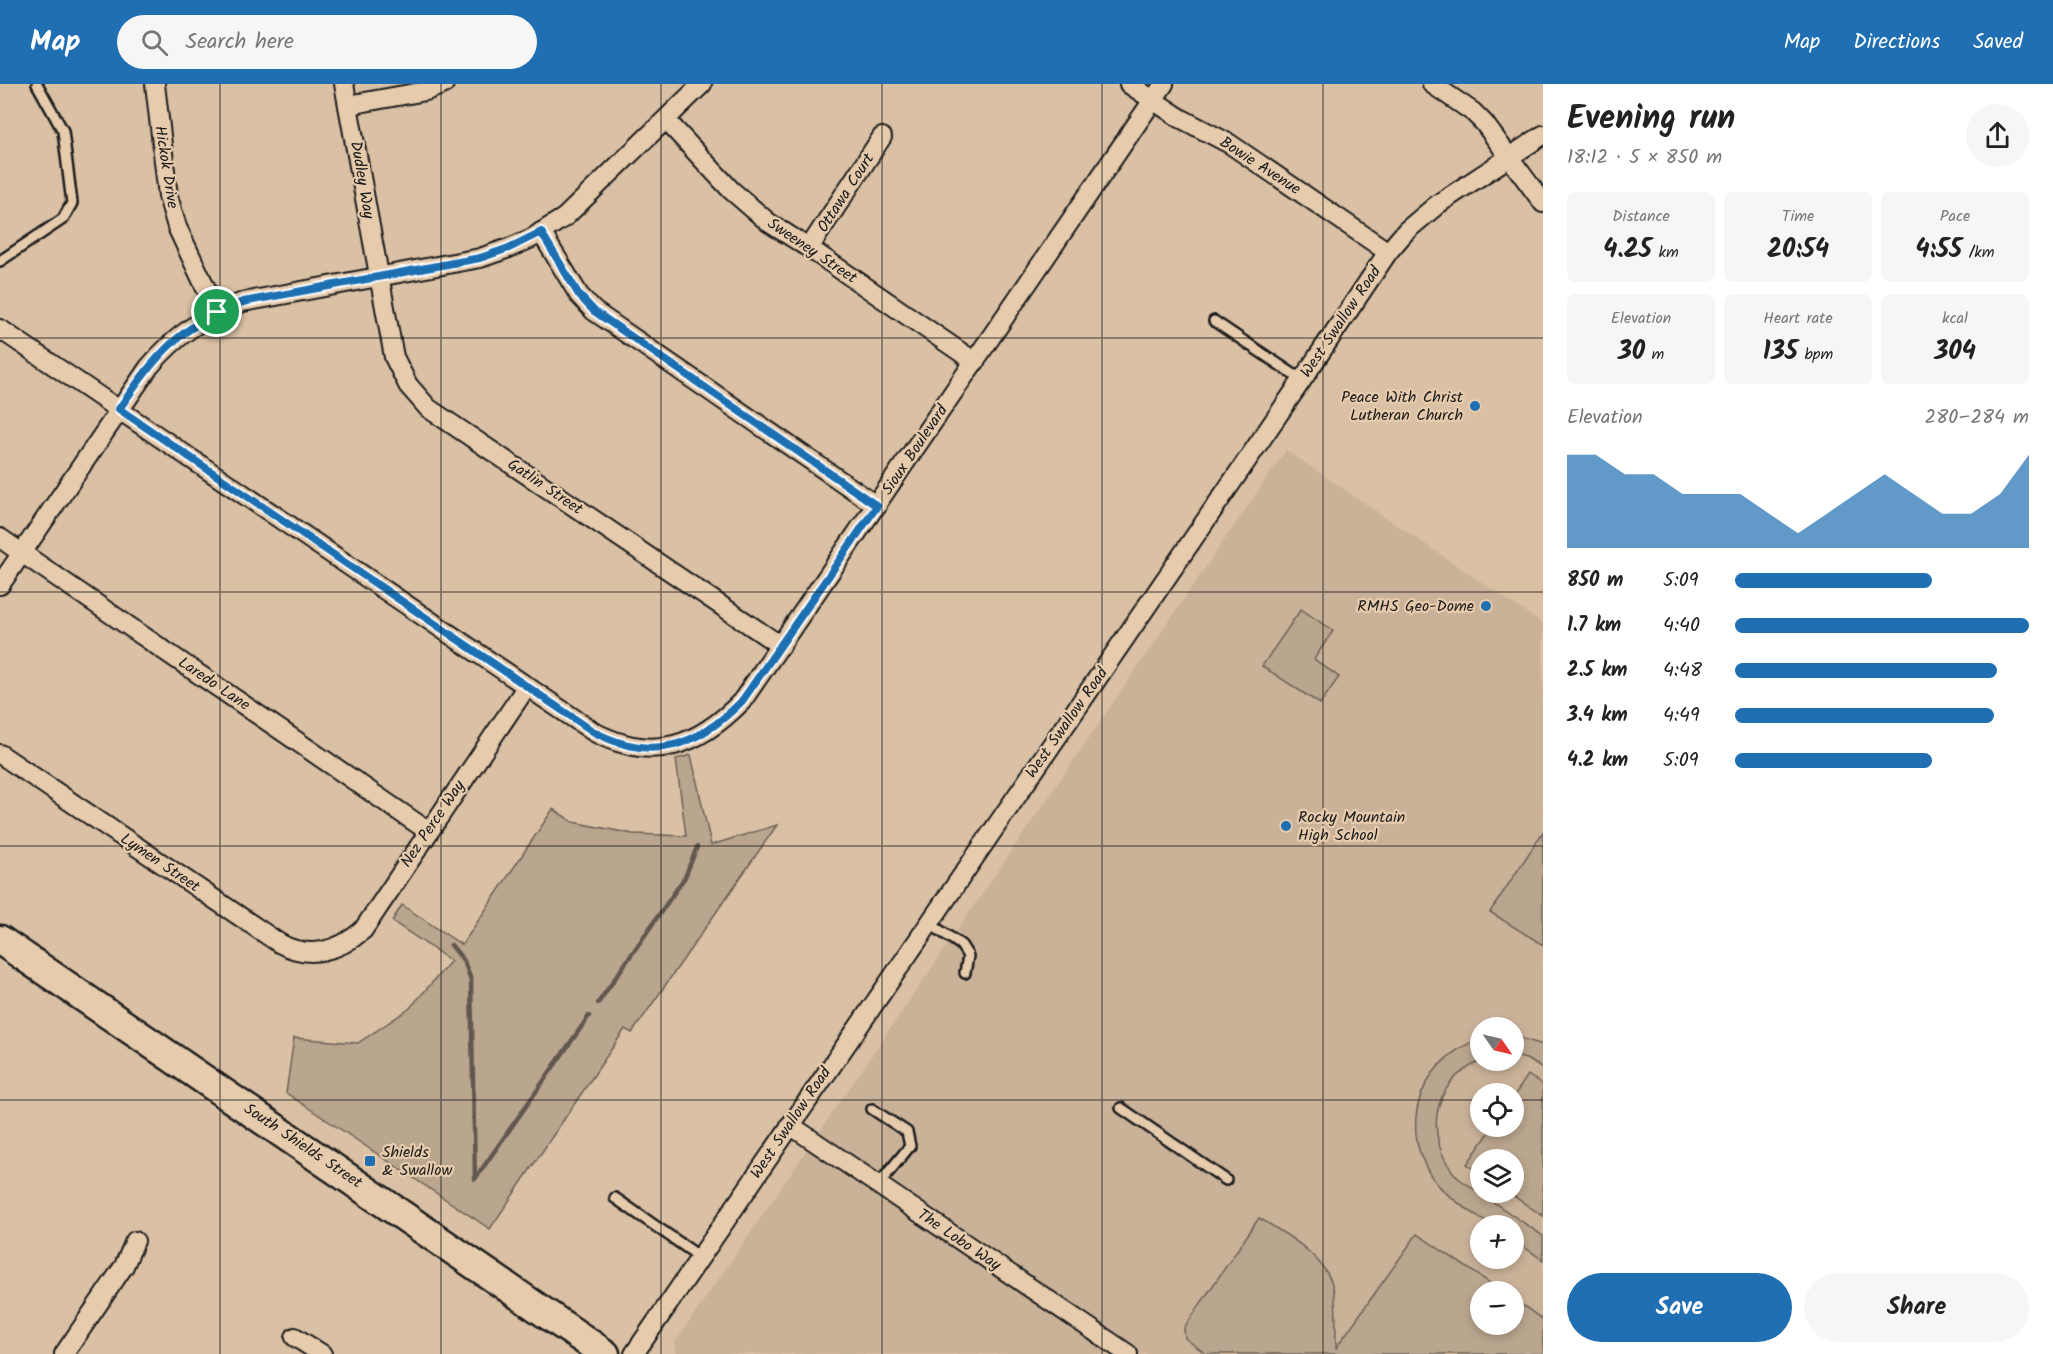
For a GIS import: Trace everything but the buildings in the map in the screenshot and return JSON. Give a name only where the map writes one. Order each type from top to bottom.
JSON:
[{"type":"main road","name":"South Shields Street","points":[[0,940],[605,1354]]},
{"type":"street","name":"Hickok Drive","points":[[154,84],[168,195],[177,228],[217,312]]},
{"type":"street","name":"Dudley Way","points":[[344,84],[379,277]]},
{"type":"street","points":[[348,105],[426,91],[444,84]]},
{"type":"street","points":[[0,585],[149,367],[165,348],[187,329],[217,312],[243,302],[480,258],[509,248],[541,232],[578,206],[702,84]]},
{"type":"street","name":"Bowie Avenue","points":[[1130,84],[1180,118],[1230,144],[1389,252]]},
{"type":"street","name":"Sioux Boulevard","points":[[0,329],[607,739],[642,748],[674,745],[705,733],[722,721],[742,701],[1164,84]]},
{"type":"street","points":[[1432,84],[1473,112],[1484,123],[1543,203]]},
{"type":"street","name":"Sweeney Street","points":[[666,120],[744,202],[768,222],[975,362]]},
{"type":"street","name":"West Swallow Road","points":[[634,1354],[1389,252],[1406,231],[1438,204],[1543,135]]},
{"type":"street","name":"Ottawa Court","points":[[809,248],[882,137]]},
{"type":"street","points":[[541,232],[579,295],[594,311],[877,506]]},
{"type":"street","name":"Gatlin Street","points":[[379,277],[394,357],[400,373],[428,408],[781,646]]},
{"type":"street","name":"Laredo Lane","points":[[0,538],[428,831]]},
{"type":"street","name":"Nez Perce Way","points":[[328,951],[350,941],[363,930],[527,686]]},
{"type":"street","name":"Lymen Street","points":[[0,754],[279,943],[301,952],[328,951]]},
{"type":"street","name":"The Lobo Way","points":[[790,1125],[1128,1354]]},
{"type":"street","points":[[64,1354],[124,1266],[135,1240]]},
{"type":"street","points":[[296,1337],[322,1354]]},
{"type":"lane","points":[[0,261],[63,219],[72,203],[63,131],[37,84]]},
{"type":"lane","points":[[1215,321],[1302,381]]},
{"type":"lane","points":[[929,923],[961,945],[968,956],[965,973]]},
{"type":"lane","points":[[1121,1108],[1226,1180]]},
{"type":"lane","points":[[872,1109],[907,1132],[910,1146],[878,1185]]},
{"type":"lane","points":[[615,1198],[700,1257]]},
{"type":"shaded area","name":"Rocky Mountain High School","points":[[1286,450],[1543,624],[1543,1354],[677,1354],[674,1344]]},
{"type":"shaded area","points":[[1301,609],[1333,631],[1314,659],[1339,677],[1320,704],[1262,666]]},
{"type":"shaded area","points":[[691,755],[711,845],[777,825],[632,1033],[625,1029],[490,1229],[286,1093],[294,1038],[358,1043],[409,1009],[451,961],[392,921],[402,905],[462,945],[553,809],[573,822],[633,834],[686,836],[676,759]]},
{"type":"shaded area","points":[[1543,832],[1543,945],[1490,912]]},
{"type":"shaded area","points":[[1524,1039],[1543,1045],[1543,1068],[1524,1058]]},
{"type":"shaded area","points":[[1470,1044],[1470,1067],[1451,1082],[1442,1096],[1437,1112],[1440,1146],[1447,1163],[1458,1178],[1470,1186],[1470,1203],[1495,1203],[1512,1215],[1476,1215],[1450,1197],[1438,1185],[1421,1156],[1416,1135],[1416,1115],[1421,1095],[1430,1077],[1443,1061]]},
{"type":"shaded area","points":[[1528,1075],[1543,1085],[1543,1216],[1524,1203],[1524,1149],[1478,1149],[1486,1137],[1524,1137],[1523,1083]]},
{"type":"shaded area","points":[[1259,1218],[1303,1246],[1313,1255],[1328,1276],[1333,1287],[1335,1302],[1336,1348],[1417,1234],[1487,1281],[1470,1281],[1470,1335],[1524,1335],[1524,1306],[1543,1320],[1543,1354],[1206,1354],[1185,1338],[1184,1328]]},
{"type":"shaded area","points":[[1524,1223],[1543,1236],[1543,1260],[1524,1247]]},
{"type":"waterway","points":[[598,1003],[685,877],[697,847]]},
{"type":"waterway","points":[[451,945],[464,961],[471,980],[475,1179],[589,1016]]},
{"type":"place","name":"Peace With Christ Lutheran Church","points":[[1475,406]]},
{"type":"place","name":"RMHS Geo-Dome","points":[[1486,606]]},
{"type":"place","name":"Rocky Mountain High School","points":[[1286,826]]},
{"type":"place","name":"Shields & Swallow","points":[[370,1161]]},
{"type":"route","points":[[541,232],[579,295],[594,311],[877,506],[742,701],[722,721],[689,741],[674,745],[642,748],[624,745],[594,732],[119,409],[165,348],[187,329],[217,312],[243,302],[480,258],[509,248],[541,232]]}]
